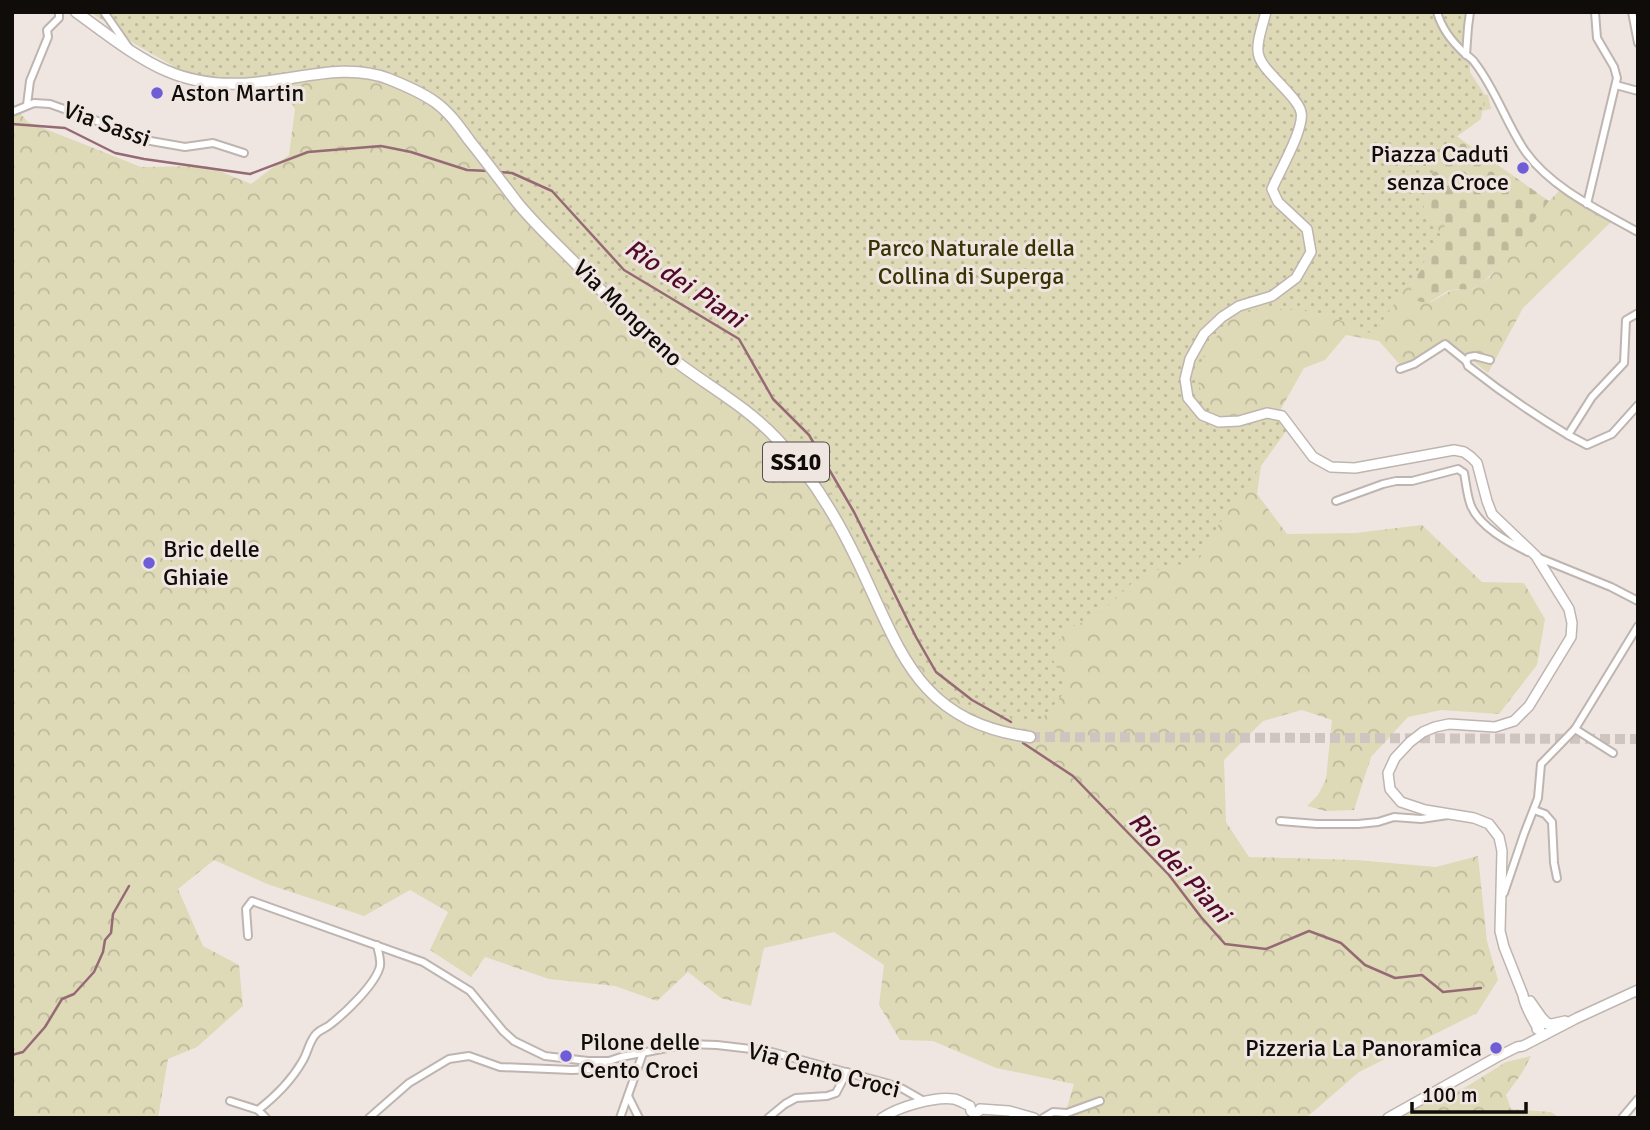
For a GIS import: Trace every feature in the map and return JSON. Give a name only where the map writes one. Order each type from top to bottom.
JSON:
[{"type":"main road","name":"Via Mongreno","points":[[76,12],[148,62],[198,80],[239,84],[342,72],[383,77],[434,101],[450,114],[519,204],[615,304],[661,348],[747,412],[790,453],[826,502],[905,659],[924,686],[963,718],[997,731],[1030,737]]},
{"type":"street","points":[[27,105],[30,82],[48,37],[47,30],[59,18],[60,12]]},
{"type":"street","name":"Via Mongreno","points":[[104,12],[131,50]]},
{"type":"street","points":[[1266,12],[1257,51],[1261,63],[1294,99],[1301,113],[1300,124],[1272,189],[1278,202],[1307,229],[1311,252],[1296,278],[1272,296],[1239,306],[1204,334],[1190,359],[1185,379],[1188,398],[1202,415],[1219,422],[1239,421],[1267,413],[1282,416],[1313,457],[1331,467],[1355,468],[1454,450],[1464,452],[1477,463],[1492,514],[1536,556],[1569,609],[1571,637],[1529,706],[1514,721],[1495,727],[1449,724],[1423,732],[1395,758],[1388,773],[1390,789],[1401,802],[1425,810],[1474,818],[1489,824],[1499,837],[1502,851],[1500,931],[1523,1000],[1545,1030]]},
{"type":"street","points":[[1437,12],[1445,31],[1473,60],[1487,81],[1526,153],[1555,183],[1638,232]]},
{"type":"street","points":[[1466,55],[1471,12]]},
{"type":"street","points":[[1587,204],[1617,72],[1597,38],[1595,12]]},
{"type":"street","points":[[1632,12],[1638,44]]},
{"type":"street","points":[[1616,85],[1638,91]]},
{"type":"street","name":"Via Sassi","points":[[12,112],[34,103],[50,104],[95,120],[125,135],[185,147],[213,143],[244,153]]},
{"type":"street","points":[[1569,435],[1592,397],[1624,363],[1626,320],[1638,313]]},
{"type":"street","points":[[1400,369],[1414,365],[1445,344],[1499,390],[1587,446],[1612,434],[1638,405]]},
{"type":"street","points":[[1466,361],[1475,356],[1490,360]]},
{"type":"street","points":[[1336,501],[1383,484],[1412,481],[1458,469],[1464,473],[1471,505],[1477,515],[1512,544],[1638,601]]},
{"type":"street","points":[[1500,904],[1538,798],[1541,764],[1575,729],[1638,626]]},
{"type":"street","points":[[1575,729],[1613,753]]},
{"type":"street","points":[[1534,810],[1545,814],[1552,822],[1557,878]]},
{"type":"street","points":[[1280,821],[1358,824],[1394,817],[1421,819],[1450,815]]},
{"type":"street","points":[[248,936],[246,909],[251,901],[424,962],[470,991],[514,1041],[545,1056],[609,1061]]},
{"type":"street","points":[[258,1110],[290,1082],[316,1033],[329,1026],[363,993],[378,972],[380,963],[377,945]]},
{"type":"street","points":[[1388,1118],[1523,1046],[1545,1030],[1638,990]]},
{"type":"street","name":"Via Cento Croci","points":[[369,1118],[410,1083],[449,1059],[469,1056],[500,1067],[594,1069],[609,1061],[687,1044],[768,1051],[903,1089],[924,1101]]},
{"type":"street","points":[[620,1118],[643,1053]]},
{"type":"street","points":[[768,1118],[796,1098],[836,1093],[847,1072]]},
{"type":"street","points":[[628,1096],[639,1118]]},
{"type":"street","points":[[882,1118],[924,1101],[955,1099],[972,1111],[1009,1111],[1034,1118]]},
{"type":"street","points":[[1622,1118],[1638,1099]]},
{"type":"street","points":[[230,1101],[258,1110],[266,1118]]},
{"type":"street","points":[[1043,1118],[1053,1112],[1067,1113],[1100,1101]]},
{"type":"green space","name":"Parco Naturale della Collina di Superga","points":[[90,12],[1471,12],[1470,72],[1485,95],[1481,119],[1455,138],[1438,162],[1421,195],[1425,212],[1437,224],[1441,238],[1373,334],[1332,317],[1297,309],[1258,309],[1231,317],[1206,351],[1196,374],[1204,403],[1231,418],[1263,410],[1292,423],[1219,524],[1198,561],[1162,568],[1133,582],[1096,617],[1066,629],[1051,656],[1062,678],[1065,692],[1039,722],[976,709],[936,686],[814,460],[783,427],[714,381],[621,300],[512,185],[470,130],[428,91],[387,75],[257,84],[187,74],[135,44]]},
{"type":"green space","points":[[262,67],[1451,91],[1488,95],[1491,109],[1465,114],[1455,135],[1431,222],[1443,223],[1450,234],[1415,278],[1431,302],[1452,290],[1472,289],[1490,277],[1559,191],[1611,222],[1523,308],[1488,373],[1446,340],[1424,358],[1402,367],[1379,341],[1346,335],[1325,360],[1304,368],[1265,437],[1257,494],[1287,534],[1355,533],[1422,525],[1482,582],[1524,583],[1545,619],[1537,665],[1499,714],[1441,710],[1408,717],[1371,757],[1354,810],[1325,811],[1307,806],[1318,795],[1326,779],[1332,720],[1302,710],[1263,721],[1224,760],[1226,822],[1249,857],[1356,860],[1436,867],[1478,856],[1487,941],[1498,980],[1477,1013],[1359,1072],[1306,1118],[1064,1118],[1074,1084],[996,1068],[933,1041],[900,1040],[879,1005],[884,965],[834,932],[764,948],[751,1006],[721,998],[688,972],[657,1001],[615,986],[549,979],[485,957],[471,977],[430,950],[448,912],[410,890],[364,916],[267,884],[214,860],[178,889],[203,946],[239,965],[243,1006],[197,1047],[168,1059],[158,1118],[12,1118],[12,104],[28,122],[141,167],[207,166],[251,184],[289,155],[295,109]]},
{"type":"green space","points":[[1423,135],[1455,135],[1549,201],[1513,249],[1482,283],[1471,289],[1451,290],[1428,302],[1412,297],[1411,287],[1449,234],[1443,223],[1410,215]]},
{"type":"green space","points":[[1531,1056],[1506,1095],[1511,1109],[1551,1112],[1560,1118],[1398,1118],[1423,1104],[1466,1087],[1506,1062]]},
{"type":"waterway","name":"Rio dei Piani","points":[[12,124],[65,128],[115,153],[250,174],[308,152],[381,146],[411,152],[467,170],[489,171]]},
{"type":"waterway","name":"Rio dei Piani","points":[[499,172],[512,173],[552,191],[624,270],[739,339],[773,399],[809,435],[854,512],[936,672],[972,700],[1011,722]]},
{"type":"waterway","name":"Rio dei Piani","points":[[1023,743],[1073,776],[1169,875],[1225,944],[1266,949],[1309,931],[1341,943],[1365,965],[1395,978],[1422,975],[1443,992],[1481,988]]},
{"type":"waterway","points":[[12,1055],[23,1052],[45,1027],[62,999],[74,994],[94,972],[105,940],[111,933],[113,914],[129,886]]},
{"type":"tunnel","points":[[1030,737],[1638,739]]},
{"type":"place","name":"Aston Martin","points":[[157,93]]},
{"type":"place","name":"Piazza Caduti senza Croce","points":[[1523,168]]},
{"type":"place","name":"Bric delle Ghiaie","points":[[149,563]]},
{"type":"place","name":"Pizzeria La Panoramica","points":[[1496,1048]]},
{"type":"place","name":"Pilone delle Cento Croci","points":[[566,1056]]}]
